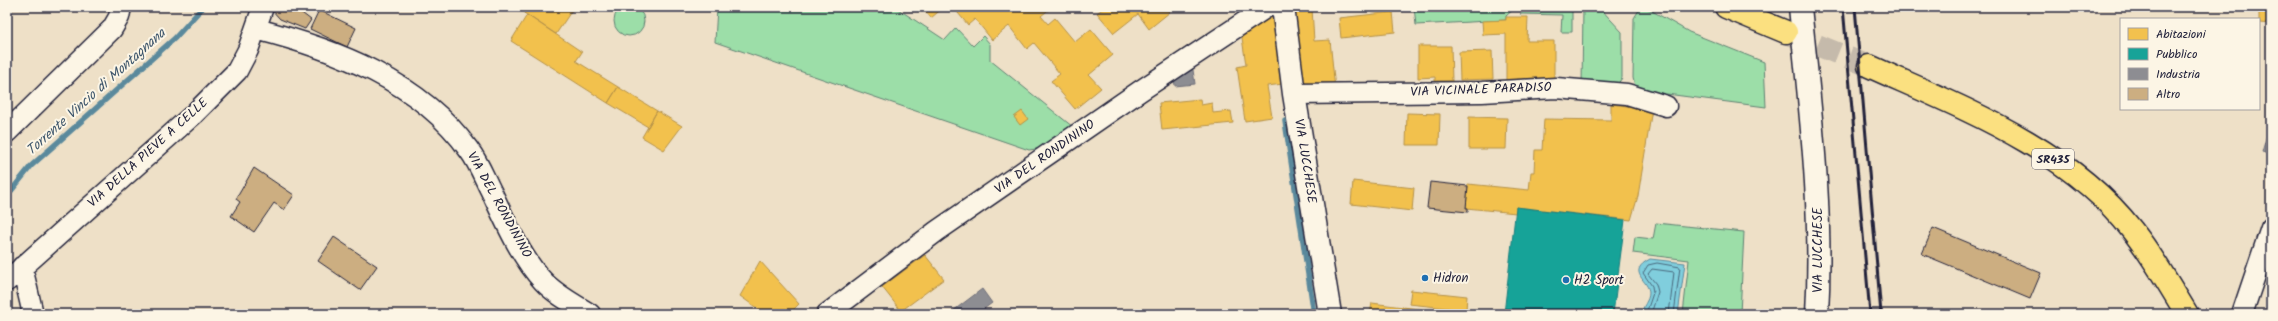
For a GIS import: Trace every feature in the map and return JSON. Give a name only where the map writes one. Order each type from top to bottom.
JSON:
[{"type":"main road","points":[[1726,7],[1786,32]]},
{"type":"main road","name":"SR435","points":[[1869,66],[1983,117],[2063,165],[2112,207],[2132,229],[2187,314]]},
{"type":"street","points":[[7,132],[112,29],[119,17],[121,7]]},
{"type":"street","name":"VIA DELLA PIEVE A CELLE","points":[[7,281],[221,88],[243,61],[263,7]]},
{"type":"street","name":"VIA DEL RONDININO","points":[[827,314],[937,231],[1140,91],[1267,7]]},
{"type":"street","name":"VIA LUCCHESE","points":[[1283,7],[1294,94],[1330,314]]},
{"type":"street","name":"VIA LUCCHESE","points":[[1800,7],[1819,229],[1817,314]]},
{"type":"street","name":"VIA DEL RONDININO","points":[[256,29],[319,47],[358,64],[400,86],[429,106],[470,150],[514,237],[543,281],[590,314]]},
{"type":"street","name":"VIA VICINALE PARADISO","points":[[1294,94],[1482,92],[1556,88],[1627,94],[1666,106]]},
{"type":"street","points":[[2242,314],[2271,228]]},
{"type":"street","points":[[22,267],[33,314]]},
{"type":"green space","points":[[629,6],[640,10],[644,21],[640,32],[629,36],[618,32],[614,21],[618,10]]},
{"type":"green space","points":[[717,7],[895,7],[945,40],[956,28],[973,46],[983,36],[990,44],[990,60],[1073,127],[1043,148],[1029,150],[715,42]]},
{"type":"green space","points":[[1414,7],[1516,7],[1506,16],[1506,20],[1416,25]]},
{"type":"green space","points":[[1527,7],[1572,7],[1572,32],[1561,32],[1562,15],[1520,14]]},
{"type":"green space","points":[[1583,7],[1599,7],[1622,32],[1622,78],[1617,85],[1582,86]]},
{"type":"green space","points":[[1641,7],[1645,7],[1689,32],[1764,62],[1766,107],[1636,90],[1633,78],[1634,18]]},
{"type":"green space","points":[[1656,223],[1744,232],[1740,314],[1683,314],[1689,260],[1633,253],[1635,237],[1653,239]]},
{"type":"water","points":[[1650,259],[1685,263],[1678,314],[1642,314],[1649,293],[1646,284],[1640,276],[1639,268]]},
{"type":"building: Abitazioni","points":[[528,7],[574,7],[556,34],[524,13]]},
{"type":"building: Abitazioni","points":[[922,7],[944,7],[931,18]]},
{"type":"building: Abitazioni","points":[[953,7],[1052,7],[1041,16],[1048,24],[1055,18],[1075,42],[1091,29],[1113,55],[1089,75],[1101,88],[1075,109],[1051,81],[1060,74],[1034,43],[1027,49],[1009,26],[992,40],[975,19],[968,25]]},
{"type":"building: Abitazioni","points":[[1105,7],[1166,7],[1170,12],[1149,29],[1138,14],[1114,33],[1097,13]]},
{"type":"building: Abitazioni","points":[[2259,7],[2271,7],[2271,24],[2260,23]]},
{"type":"building: Abitazioni","points":[[1312,8],[1314,41],[1330,40],[1335,89],[1300,90],[1291,10]]},
{"type":"building: Abitazioni","points":[[1393,12],[1395,32],[1341,38],[1339,18]]},
{"type":"building: Abitazioni","points":[[527,15],[582,52],[576,61],[618,87],[608,103],[511,41]]},
{"type":"building: Abitazioni","points":[[1273,17],[1283,84],[1267,86],[1272,117],[1245,121],[1237,67],[1246,65],[1241,31],[1258,19]]},
{"type":"building: Abitazioni","points":[[1506,17],[1528,17],[1527,41],[1554,41],[1554,83],[1506,82],[1506,34],[1483,35],[1482,21],[1506,20]]},
{"type":"building: Abitazioni","points":[[1418,46],[1451,46],[1452,81],[1435,81],[1435,77],[1418,78]]},
{"type":"building: Abitazioni","points":[[1492,51],[1493,79],[1460,80],[1459,52]]},
{"type":"building: Abitazioni","points":[[618,87],[657,111],[648,127],[608,103]]},
{"type":"building: Abitazioni","points":[[1200,99],[1201,105],[1212,103],[1213,113],[1231,111],[1233,123],[1162,130],[1159,103]]},
{"type":"building: Abitazioni","points":[[1611,104],[1652,109],[1638,196],[1631,220],[1516,207],[1516,213],[1466,208],[1468,184],[1529,190],[1531,172],[1534,172],[1535,150],[1542,150],[1544,119],[1611,120]]},
{"type":"building: Abitazioni","points":[[657,111],[682,126],[664,150],[642,137]]},
{"type":"building: Abitazioni","points":[[1022,111],[1028,119],[1020,125],[1014,117]]},
{"type":"building: Abitazioni","points":[[1407,113],[1440,114],[1439,145],[1406,145]]},
{"type":"building: Abitazioni","points":[[1469,117],[1507,118],[1506,149],[1469,149]]},
{"type":"building: Abitazioni","points":[[1353,181],[1414,188],[1412,211],[1351,204]]},
{"type":"building: Abitazioni","points":[[925,255],[944,279],[901,311],[882,287]]},
{"type":"building: Abitazioni","points":[[760,261],[799,304],[789,314],[765,314],[740,296]]},
{"type":"building: Abitazioni","points":[[1411,290],[1467,296],[1466,310],[1409,304]]},
{"type":"building: Abitazioni","points":[[1372,303],[1426,310],[1426,314],[1370,314]]},
{"type":"building: Pubblico","points":[[1516,207],[1625,220],[1613,314],[1504,314]]},
{"type":"building: Industria","points":[[1190,64],[1193,70],[1195,84],[1175,86],[1174,78]]},
{"type":"building: Industria","points":[[2271,121],[2271,155],[2262,152]]},
{"type":"building: Industria","points":[[982,289],[992,303],[977,314],[949,314]]},
{"type":"building: Altro","points":[[294,7],[311,20],[305,29],[280,19],[270,8]]},
{"type":"building: Altro","points":[[319,10],[356,28],[347,47],[310,29]]},
{"type":"building: Altro","points":[[254,168],[294,195],[284,210],[274,203],[254,232],[231,216],[240,202],[236,199]]},
{"type":"building: Altro","points":[[1430,182],[1468,186],[1466,208],[1468,208],[1468,212],[1427,208]]},
{"type":"building: Altro","points":[[1933,228],[2041,273],[2030,299],[1922,254]]},
{"type":"building: Altro","points":[[334,237],[377,266],[360,290],[318,261]]},
{"type":"waterway","name":"Torrente Vincio di Montagnana","points":[[7,196],[31,166],[175,38],[203,7]]},
{"type":"waterway","points":[[1285,121],[1314,314]]},
{"type":"tunnel","points":[[1787,33],[1869,66]]},
{"type":"railway","points":[[1843,7],[1870,314]]},
{"type":"railway","points":[[1855,7],[1881,314]]},
{"type":"place","name":"Hidron","points":[[1425,278]]},
{"type":"place","name":"H2 Sport","points":[[1566,280]]}]
